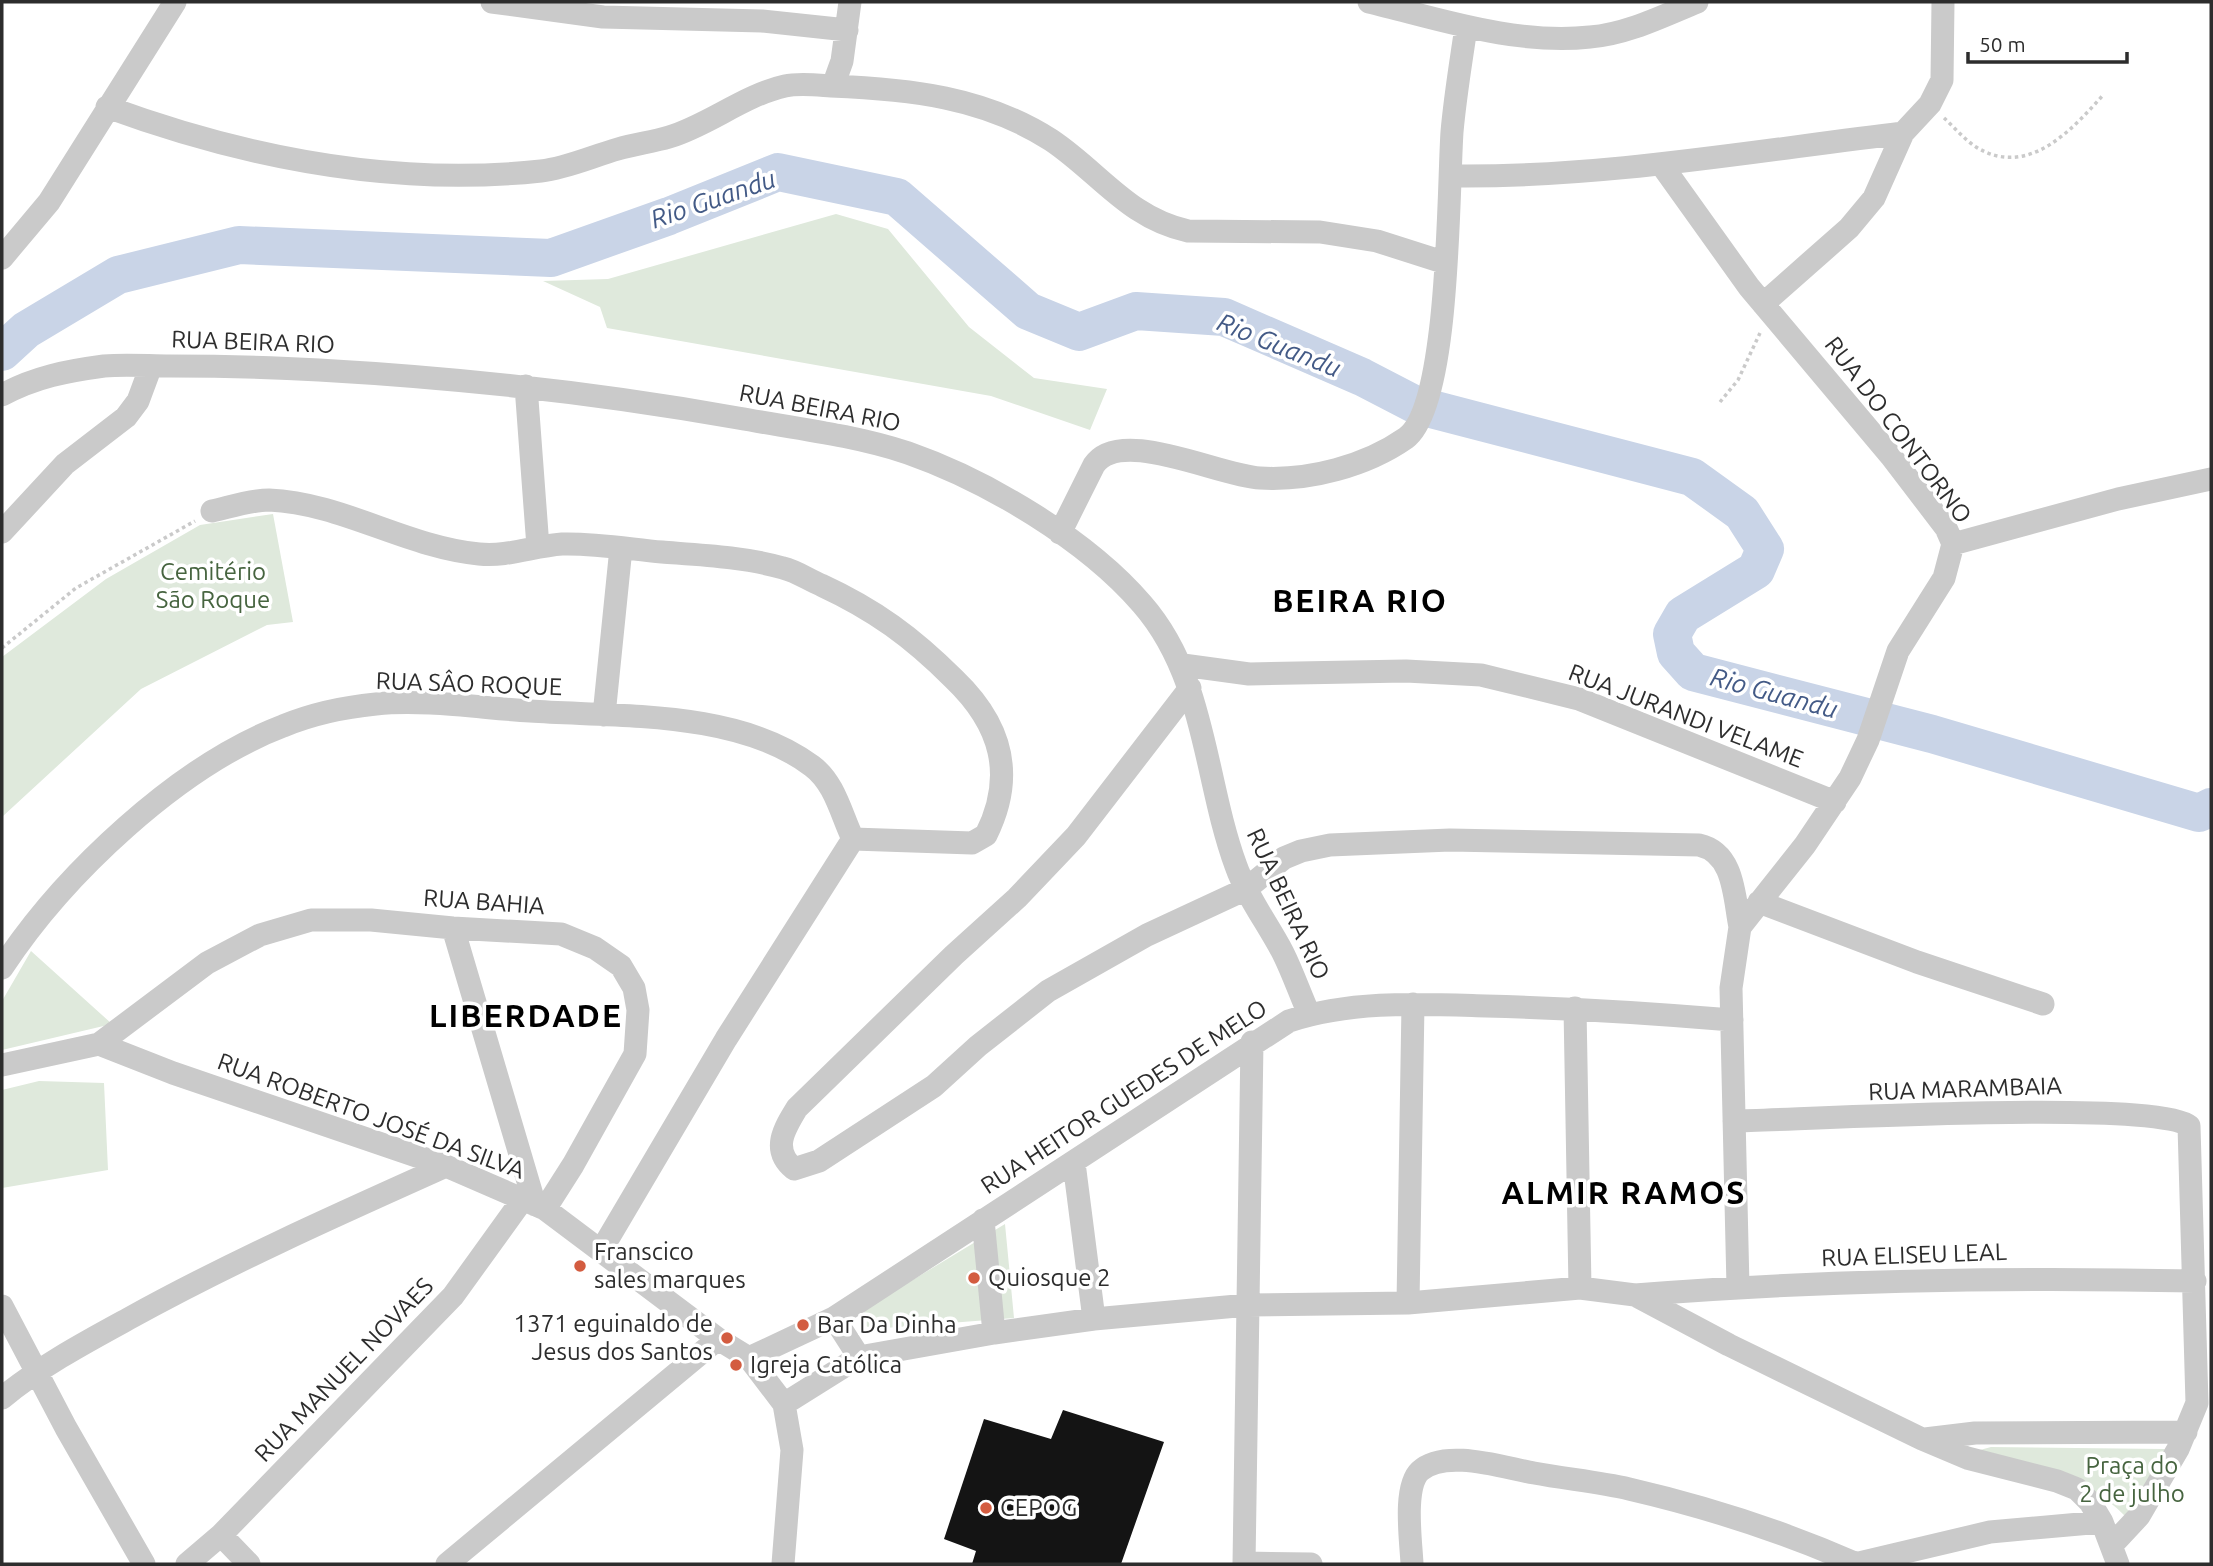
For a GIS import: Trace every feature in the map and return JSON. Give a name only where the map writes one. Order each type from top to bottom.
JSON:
[{"type":"street","points":[[2,258],[49,202],[175,2]]},
{"type":"street","points":[[492,2],[603,17],[762,21],[847,30]]},
{"type":"street","points":[[833,86],[847,30],[850,2]]},
{"type":"street","points":[[1368,2],[1466,27],[1539,38],[1590,37],[1626,30],[1697,2]]},
{"type":"street","points":[[1767,308],[1849,228],[1874,198],[1903,133],[1930,104],[1942,80],[1943,2]]},
{"type":"street","points":[[1060,533],[1101,455],[1113,450],[1149,452],[1229,474],[1259,478],[1297,478],[1344,467],[1375,454],[1406,437],[1419,426],[1434,374],[1446,263],[1452,128],[1466,27]]},
{"type":"street","points":[[107,107],[167,129],[277,158],[388,174],[483,174],[544,171],[671,137],[784,86],[833,86],[933,93],[1012,117],[1052,141],[1143,216],[1170,227],[1188,231],[1320,232],[1377,241],[1446,263]]},
{"type":"street","points":[[1451,176],[1511,177],[1661,164],[1903,133]]},
{"type":"street","name":"RUA DO CONTORNO","points":[[1661,164],[1767,308],[1891,456],[1946,528],[1953,544],[1944,578],[1898,651],[1868,740],[1850,778],[1805,845],[1740,927],[1731,988],[1738,1287]]},
{"type":"street","name":"RUA BEIRA RIO","points":[[2,395],[31,380],[108,366],[265,366],[526,386],[666,405],[905,452],[975,481],[1060,533],[1142,604],[1182,665],[1224,829],[1246,889],[1283,953],[1309,1014]]},
{"type":"street","points":[[2,532],[65,464],[126,417],[138,401],[151,366]]},
{"type":"street","points":[[526,386],[538,547]]},
{"type":"street","points":[[1953,544],[2105,502],[2211,479]]},
{"type":"street","points":[[212,511],[268,500],[335,513],[438,547],[505,555],[564,544],[710,556],[783,568],[862,604],[913,639],[979,703],[1001,754],[1000,795],[986,835],[972,843],[853,839],[726,1039],[602,1249]]},
{"type":"street","points":[[604,715],[621,548]]},
{"type":"street","name":"RUA JURANDI VELAME","points":[[1182,665],[1249,674],[1406,671],[1481,675],[1579,699],[1835,802]]},
{"type":"street","points":[[1190,688],[1076,836],[1017,898],[954,954],[797,1108],[782,1133],[780,1146],[794,1169],[820,1161],[934,1086],[1048,992],[1147,935],[1246,889],[1284,858],[1301,851],[1330,845],[1450,840],[1684,844],[1709,848],[1724,863],[1732,884],[1740,927]]},
{"type":"street","name":"RUA SÂO ROQUE","points":[[2,968],[30,924],[133,820],[205,768],[249,741],[284,725],[321,714],[378,704],[665,717],[777,746],[813,767],[830,785],[853,839]]},
{"type":"street","points":[[1759,902],[1917,962],[2043,1003]]},
{"type":"street","name":"RUA BAHIA","points":[[99,1044],[207,963],[260,935],[311,920],[371,920],[453,929],[561,934],[621,966],[634,988],[638,1010],[635,1054],[573,1165],[534,1204]]},
{"type":"street","points":[[453,929],[534,1204]]},
{"type":"street","points":[[1408,1303],[1413,1004]]},
{"type":"street","name":"RUA HEITOR GUEDES DE MELO","points":[[749,1358],[834,1318],[1074,1163],[1252,1042],[1289,1021],[1309,1014],[1413,1004],[1575,1008],[1732,1020]]},
{"type":"street","points":[[1575,1008],[1580,1288]]},
{"type":"street","points":[[1252,1042],[1244,1564],[1311,1564]]},
{"type":"street","points":[[2,1065],[99,1044]]},
{"type":"street","name":"RUA ROBERTO JOSÉ DA SILVA","points":[[99,1044],[173,1073],[446,1166],[534,1204],[602,1249],[718,1339],[749,1358]]},
{"type":"street","name":"RUA MARAMBAIA","points":[[1734,1121],[2092,1112],[2176,1120],[2189,1126],[2191,1132],[2194,1281]]},
{"type":"street","points":[[1074,1163],[1094,1319]]},
{"type":"street","points":[[2,1398],[35,1370],[226,1268],[446,1166]]},
{"type":"street","name":"RUA MANUEL NOVAES","points":[[187,1564],[221,1535],[453,1296],[534,1204]]},
{"type":"street","points":[[983,1220],[994,1333]]},
{"type":"street","name":"RUA ELISEU LEAL","points":[[1635,1295],[1738,1287],[2024,1278],[2194,1281]]},
{"type":"street","points":[[2115,1554],[2204,1401],[2194,1281]]},
{"type":"street","points":[[784,1404],[859,1357],[994,1333],[1094,1319],[1248,1306],[1408,1303],[1580,1288],[1635,1295],[1922,1439],[1967,1458],[2057,1480],[2077,1489],[2090,1502],[2102,1522],[2115,1554]]},
{"type":"street","points":[[2,1306],[144,1564]]},
{"type":"street","points":[[834,1318],[859,1357]]},
{"type":"street","points":[[447,1564],[718,1339]]},
{"type":"street","points":[[749,1358],[784,1404],[792,1450],[783,1564]]},
{"type":"street","points":[[1922,1439],[1975,1433],[2186,1432]]},
{"type":"street","points":[[1412,1564],[1410,1499],[1413,1479],[1422,1469],[1436,1463],[1468,1460],[1628,1489],[1719,1513],[1808,1541],[1856,1564],[1990,1532],[2102,1522]]},
{"type":"street","points":[[221,1535],[249,1564]]},
{"type":"path","points":[[1930,104],[1975,147],[1998,157],[2019,158],[2042,151],[2082,119],[2104,94]]},
{"type":"path","points":[[1720,402],[1738,380],[1767,308]]},
{"type":"path","points":[[2,648],[76,588],[212,511]]},
{"type":"green space","points":[[836,214],[888,229],[969,327],[1034,378],[1107,389],[1090,430],[991,396],[607,328],[600,307],[543,281],[608,279]]},
{"type":"green space","name":"Cemitério São Roque","points":[[273,514],[293,622],[267,625],[141,689],[2,817],[2,657],[106,579],[200,525]]},
{"type":"green space","points":[[31,951],[112,1024],[2,1050],[2,1001]]},
{"type":"green space","points":[[39,1081],[104,1083],[108,1170],[2,1188],[2,1090]]},
{"type":"green space","points":[[1005,1224],[1014,1318],[872,1329],[864,1325],[863,1313],[873,1304]]},
{"type":"green space","name":"Praça do 2 de julho","points":[[1991,1447],[2164,1449],[2173,1455],[2127,1518],[2112,1504],[2077,1483],[1980,1450]]},
{"type":"building","points":[[1063,1410],[1164,1442],[1121,1564],[972,1564],[976,1551],[944,1539],[984,1419],[1051,1439]]},
{"type":"waterway","name":"Rio Guandu","points":[[2,352],[26,330],[118,275],[239,245],[551,258],[669,216],[778,172],[897,197],[1028,311],[1079,332],[1136,311],[1224,317],[1362,377],[1416,405],[1692,477],[1742,513],[1765,549],[1756,570],[1683,615],[1672,634],[1676,653],[1693,672],[1932,734],[2199,813],[2211,807]]},
{"type":"place","name":"Franscico sales marques","points":[[580,1266]]},
{"type":"place","name":"Quiosque 2","points":[[974,1278]]},
{"type":"place","name":"Bar Da Dinha","points":[[803,1325]]},
{"type":"place","name":"1371 eguinaldo de Jesus dos Santos","points":[[727,1338]]},
{"type":"place","name":"Igreja Católica","points":[[736,1365]]},
{"type":"place","name":"CEPOG","points":[[986,1508]]},
{"type":"district","name":"BEIRA RIO","points":[[1360,601]]},
{"type":"district","name":"LIBERDADE","points":[[526,1016]]},
{"type":"district","name":"ALMIR RAMOS","points":[[1624,1193]]}]
